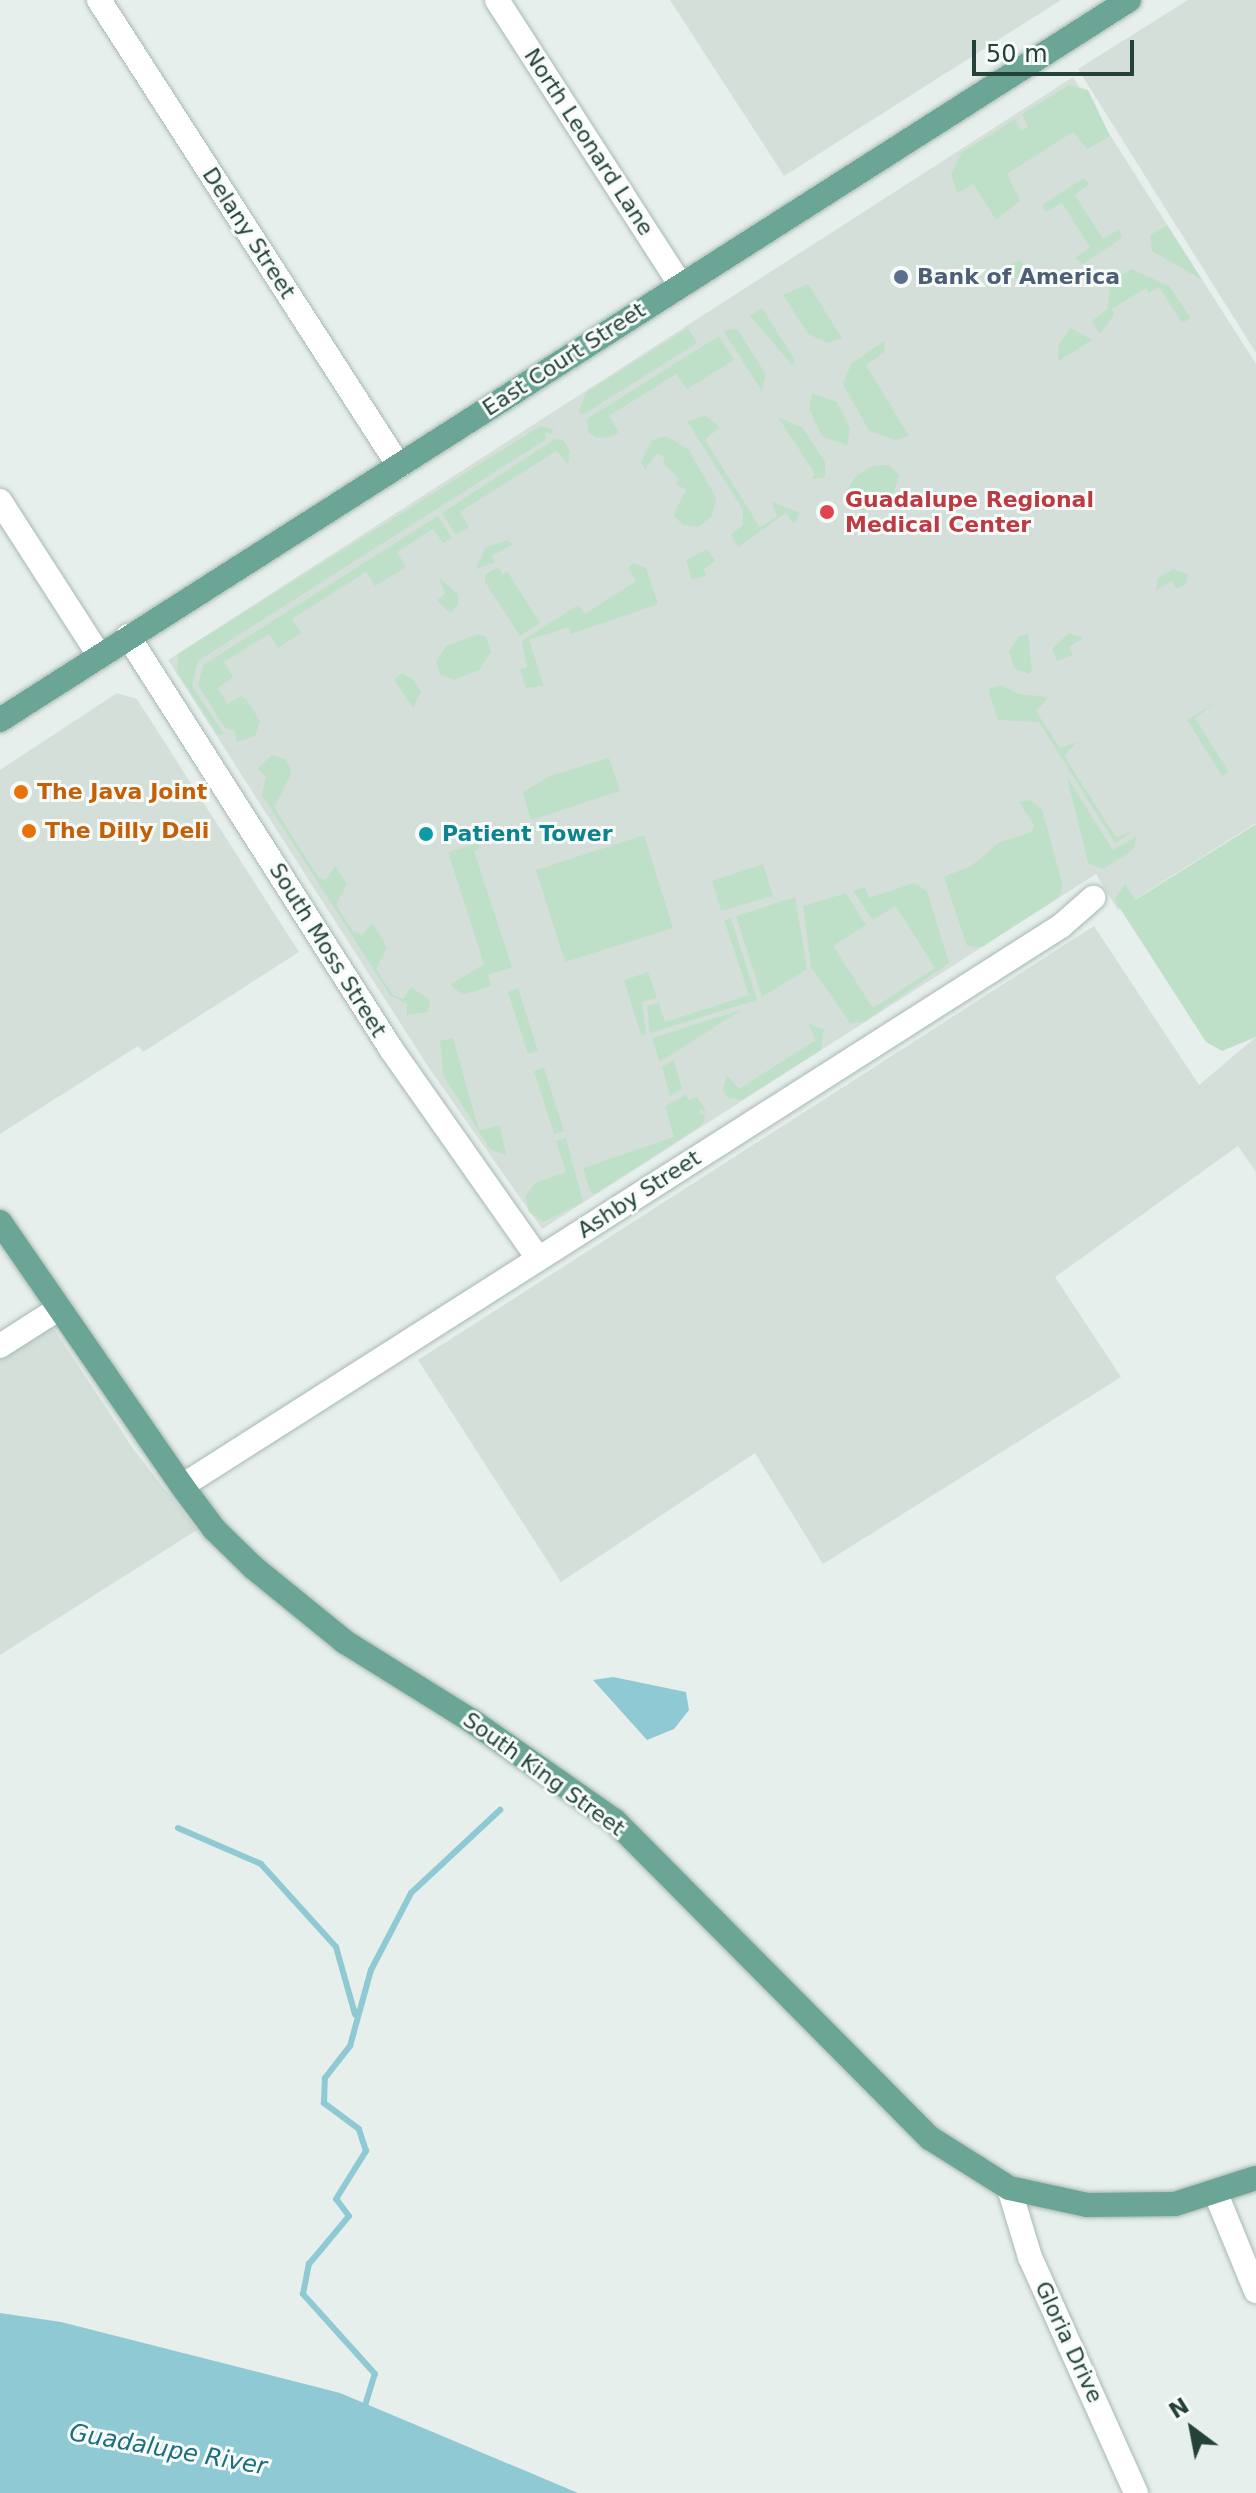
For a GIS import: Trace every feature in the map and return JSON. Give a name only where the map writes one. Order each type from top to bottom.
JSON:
[{"type":"main road","name":"East Court Street","points":[[0,720],[1129,0]]},
{"type":"main road","name":"South King Street","points":[[0,1222],[214,1529],[292,1603],[615,1821],[930,2138],[1009,2188],[1087,2205],[1135,2206],[1216,2194],[1256,2178]]},
{"type":"street","name":"Delany Street","points":[[99,0],[399,466]]},
{"type":"street","name":"North Leonard Lane","points":[[497,0],[680,284]]},
{"type":"street","points":[[0,501],[99,655]]},
{"type":"street","name":"South Moss Street","points":[[128,636],[391,1049],[538,1258]]},
{"type":"street","name":"Ashby Street","points":[[182,1486],[1061,926],[1093,898]]},
{"type":"street","points":[[0,1346],[58,1309]]},
{"type":"street","name":"Gloria Drive","points":[[1009,2188],[1030,2257],[1136,2493]]},
{"type":"street","points":[[1216,2194],[1256,2291]]},
{"type":"shaded area","points":[[670,0],[1061,0],[784,176]]},
{"type":"shaded area","points":[[1188,0],[1256,0],[1256,353],[1078,69]]},
{"type":"shaded area","name":"Guadalupe Regional Medical Center","points":[[1073,77],[1256,364],[1256,823],[1118,910],[1096,874],[542,1229],[429,1068],[168,660]]},
{"type":"shaded area","points":[[117,693],[137,699],[299,952],[143,1052],[138,1046],[0,1134],[0,770]]},
{"type":"shaded area","points":[[1094,926],[1199,1085],[1256,1037],[1256,1172],[1238,1146],[1055,1277],[1121,1377],[823,1564],[755,1453],[561,1582],[418,1360]]},
{"type":"shaded area","points":[[52,1326],[134,1450],[197,1530],[0,1655],[0,1359]]},
{"type":"green space","points":[[1069,85],[1088,90],[1110,136],[1087,149],[1073,132],[1007,174],[1020,201],[996,220],[973,184],[957,193],[951,174],[961,153],[1015,119],[1021,131],[1028,127],[1022,114]]},
{"type":"green space","points":[[1084,178],[1089,184],[1075,195],[1103,239],[1119,229],[1122,238],[1083,264],[1075,258],[1090,247],[1062,203],[1046,212],[1042,205]]},
{"type":"green space","points":[[1167,225],[1202,280],[1152,251],[1150,235]]},
{"type":"green space","points":[[1020,259],[1036,282],[1045,277],[1048,282],[1030,285],[1009,274],[1005,268]]},
{"type":"green space","points":[[1131,269],[1169,286],[1191,318],[1182,323],[1159,287],[1149,293],[1146,288],[1112,309],[1114,315],[1100,334],[1092,321],[1107,309],[1111,282]]},
{"type":"green space","points":[[808,284],[842,338],[828,343],[808,334],[783,295]]},
{"type":"green space","points":[[762,308],[795,360],[793,366],[750,316]]},
{"type":"green space","points":[[688,328],[697,343],[584,414],[578,413],[587,392]]},
{"type":"green space","points":[[1070,328],[1093,340],[1058,361],[1059,345]]},
{"type":"green space","points":[[738,330],[766,375],[762,391],[724,332]]},
{"type":"green space","points":[[719,336],[734,360],[687,389],[676,374],[609,416],[619,432],[611,437],[597,438],[588,432],[587,419]]},
{"type":"green space","points":[[884,341],[885,352],[866,365],[909,436],[895,440],[869,431],[843,384],[851,364]]},
{"type":"green space","points":[[812,393],[837,402],[850,428],[847,446],[822,436],[809,409]]},
{"type":"green space","points":[[706,416],[720,427],[705,440],[760,527],[777,516],[772,502],[800,513],[794,524],[786,513],[738,547],[731,534],[743,525],[743,510],[687,421]]},
{"type":"green space","points":[[778,417],[803,428],[825,462],[825,477],[812,479],[815,474]]},
{"type":"green space","points":[[540,426],[553,429],[552,434],[546,432],[545,440],[198,661],[192,686],[224,734],[218,735],[177,672],[178,654]]},
{"type":"green space","points":[[666,436],[688,449],[716,497],[712,516],[698,527],[683,525],[673,515],[686,490],[676,484],[679,479],[663,463],[665,457],[657,453],[645,470],[641,462],[652,440]]},
{"type":"green space","points":[[555,439],[563,440],[570,451],[568,464],[556,451],[460,512],[469,527],[456,535],[442,513]]},
{"type":"green space","points":[[890,465],[899,475],[894,493],[865,511],[850,506],[845,493],[855,477],[872,466]]},
{"type":"green space","points":[[438,516],[452,538],[443,543],[433,529],[397,552],[406,567],[375,586],[366,572],[292,619],[301,633],[278,648],[269,634],[224,662],[233,677],[218,688],[228,704],[241,696],[247,700],[260,721],[255,736],[237,742],[234,730],[225,728],[198,685],[203,665]]},
{"type":"green space","points":[[507,540],[513,544],[492,556],[495,562],[476,569],[485,548]]},
{"type":"green space","points":[[707,549],[715,561],[704,569],[706,576],[692,580],[686,560]]},
{"type":"green space","points":[[633,563],[646,568],[658,604],[571,634],[569,627],[529,640],[544,686],[526,688],[520,670],[527,667],[522,641],[578,605],[585,614],[636,581],[628,568]]},
{"type":"green space","points":[[498,567],[503,574],[507,571],[540,623],[520,636],[485,582],[485,575]]},
{"type":"green space","points":[[1173,569],[1188,574],[1186,584],[1177,589],[1172,581],[1156,590],[1158,578]]},
{"type":"green space","points":[[439,578],[458,594],[458,605],[450,613],[437,600],[445,594]]},
{"type":"green space","points":[[1069,633],[1083,638],[1069,647],[1073,655],[1057,661],[1052,649]]},
{"type":"green space","points":[[478,634],[486,637],[491,652],[479,670],[454,680],[441,675],[436,662],[446,646]]},
{"type":"green space","points":[[1028,634],[1032,671],[1029,674],[1014,668],[1009,652],[1018,637]]},
{"type":"green space","points":[[402,673],[413,679],[421,692],[413,708],[394,680]]},
{"type":"green space","points":[[1001,685],[1019,694],[1049,697],[1036,711],[1060,748],[1077,742],[1064,756],[1116,837],[1134,831],[1115,843],[1039,722],[998,720],[988,689]]},
{"type":"green space","points":[[1220,699],[1195,718],[1228,771],[1222,776],[1187,720]]},
{"type":"green space","points":[[272,755],[286,759],[292,773],[274,807],[318,877],[326,880],[335,866],[347,883],[336,905],[353,931],[362,935],[372,923],[387,947],[376,969],[393,995],[403,999],[411,987],[430,1000],[428,1012],[407,1015],[407,1004],[390,995],[262,795],[266,776],[257,769]]},
{"type":"green space","points":[[609,758],[620,791],[531,820],[523,792],[550,776]]},
{"type":"green space","points":[[1067,777],[1113,850],[1137,836],[1133,850],[1103,869],[1088,863]]},
{"type":"green space","points":[[1030,800],[1042,809],[1063,886],[1059,897],[982,947],[967,946],[944,877],[971,866],[1000,842],[1032,832],[1034,825],[1019,802]]},
{"type":"green space","points":[[1256,824],[1256,1037],[1222,1051],[1206,1042],[1114,899],[1125,884],[1135,900]]},
{"type":"green space","points":[[644,835],[673,928],[565,962],[536,870]]},
{"type":"green space","points":[[478,843],[480,849],[474,851],[512,967],[488,975],[491,986],[463,995],[450,985],[484,964],[448,852]]},
{"type":"green space","points":[[763,864],[773,896],[721,911],[712,881]]},
{"type":"green space","points":[[914,883],[927,891],[949,963],[864,1022],[850,1023],[811,967],[803,906],[846,893],[866,925],[833,946],[873,1008],[935,968],[896,906],[873,920],[853,891],[865,887],[869,898]]},
{"type":"green space","points":[[795,897],[807,969],[762,997],[736,916]]},
{"type":"green space","points":[[731,918],[757,1000],[650,1033],[647,1006],[659,1003],[665,1022],[749,995],[724,920]]},
{"type":"green space","points":[[648,972],[657,998],[642,1002],[646,1034],[641,1035],[624,980]]},
{"type":"green space","points":[[518,988],[538,1051],[528,1054],[508,992]]},
{"type":"green space","points":[[741,1010],[660,1062],[652,1038]]},
{"type":"green space","points":[[808,1023],[824,1030],[821,1050],[742,1100],[728,1098],[723,1090],[727,1075],[739,1089],[816,1040]]},
{"type":"green space","points":[[453,1038],[479,1131],[500,1125],[506,1155],[490,1149],[443,1075],[440,1041]]},
{"type":"green space","points":[[674,1060],[682,1089],[670,1096],[662,1067]]},
{"type":"green space","points":[[544,1068],[564,1131],[554,1134],[534,1071]]},
{"type":"green space","points":[[686,1095],[689,1100],[697,1097],[704,1108],[706,1114],[702,1109],[698,1112],[706,1116],[702,1125],[595,1194],[590,1191],[583,1168],[674,1137],[665,1106]]},
{"type":"green space","points":[[566,1138],[583,1202],[543,1222],[529,1212],[525,1196],[535,1183],[566,1172],[556,1141]]},
{"type":"water","points":[[613,1677],[686,1692],[689,1710],[674,1729],[647,1740],[593,1680]]},
{"type":"water","name":"Guadalupe River","points":[[0,2313],[61,2322],[340,2393],[578,2493],[0,2493]]},
{"type":"waterway","points":[[364,2409],[375,2374],[303,2294],[309,2264],[349,2216],[336,2199],[366,2151],[359,2129],[324,2103],[325,2078],[350,2046],[371,1970],[411,1893],[500,1810]]},
{"type":"waterway","points":[[178,1828],[261,1864],[336,1947],[355,2014]]},
{"type":"place","name":"Bank of America","points":[[901,277]]},
{"type":"place","name":"Guadalupe Regional Medical Center","points":[[827,512]]},
{"type":"place","name":"The Java Joint","points":[[21,792]]},
{"type":"place","name":"The Dilly Deli","points":[[29,831]]},
{"type":"place","name":"Patient Tower","points":[[426,834]]}]
